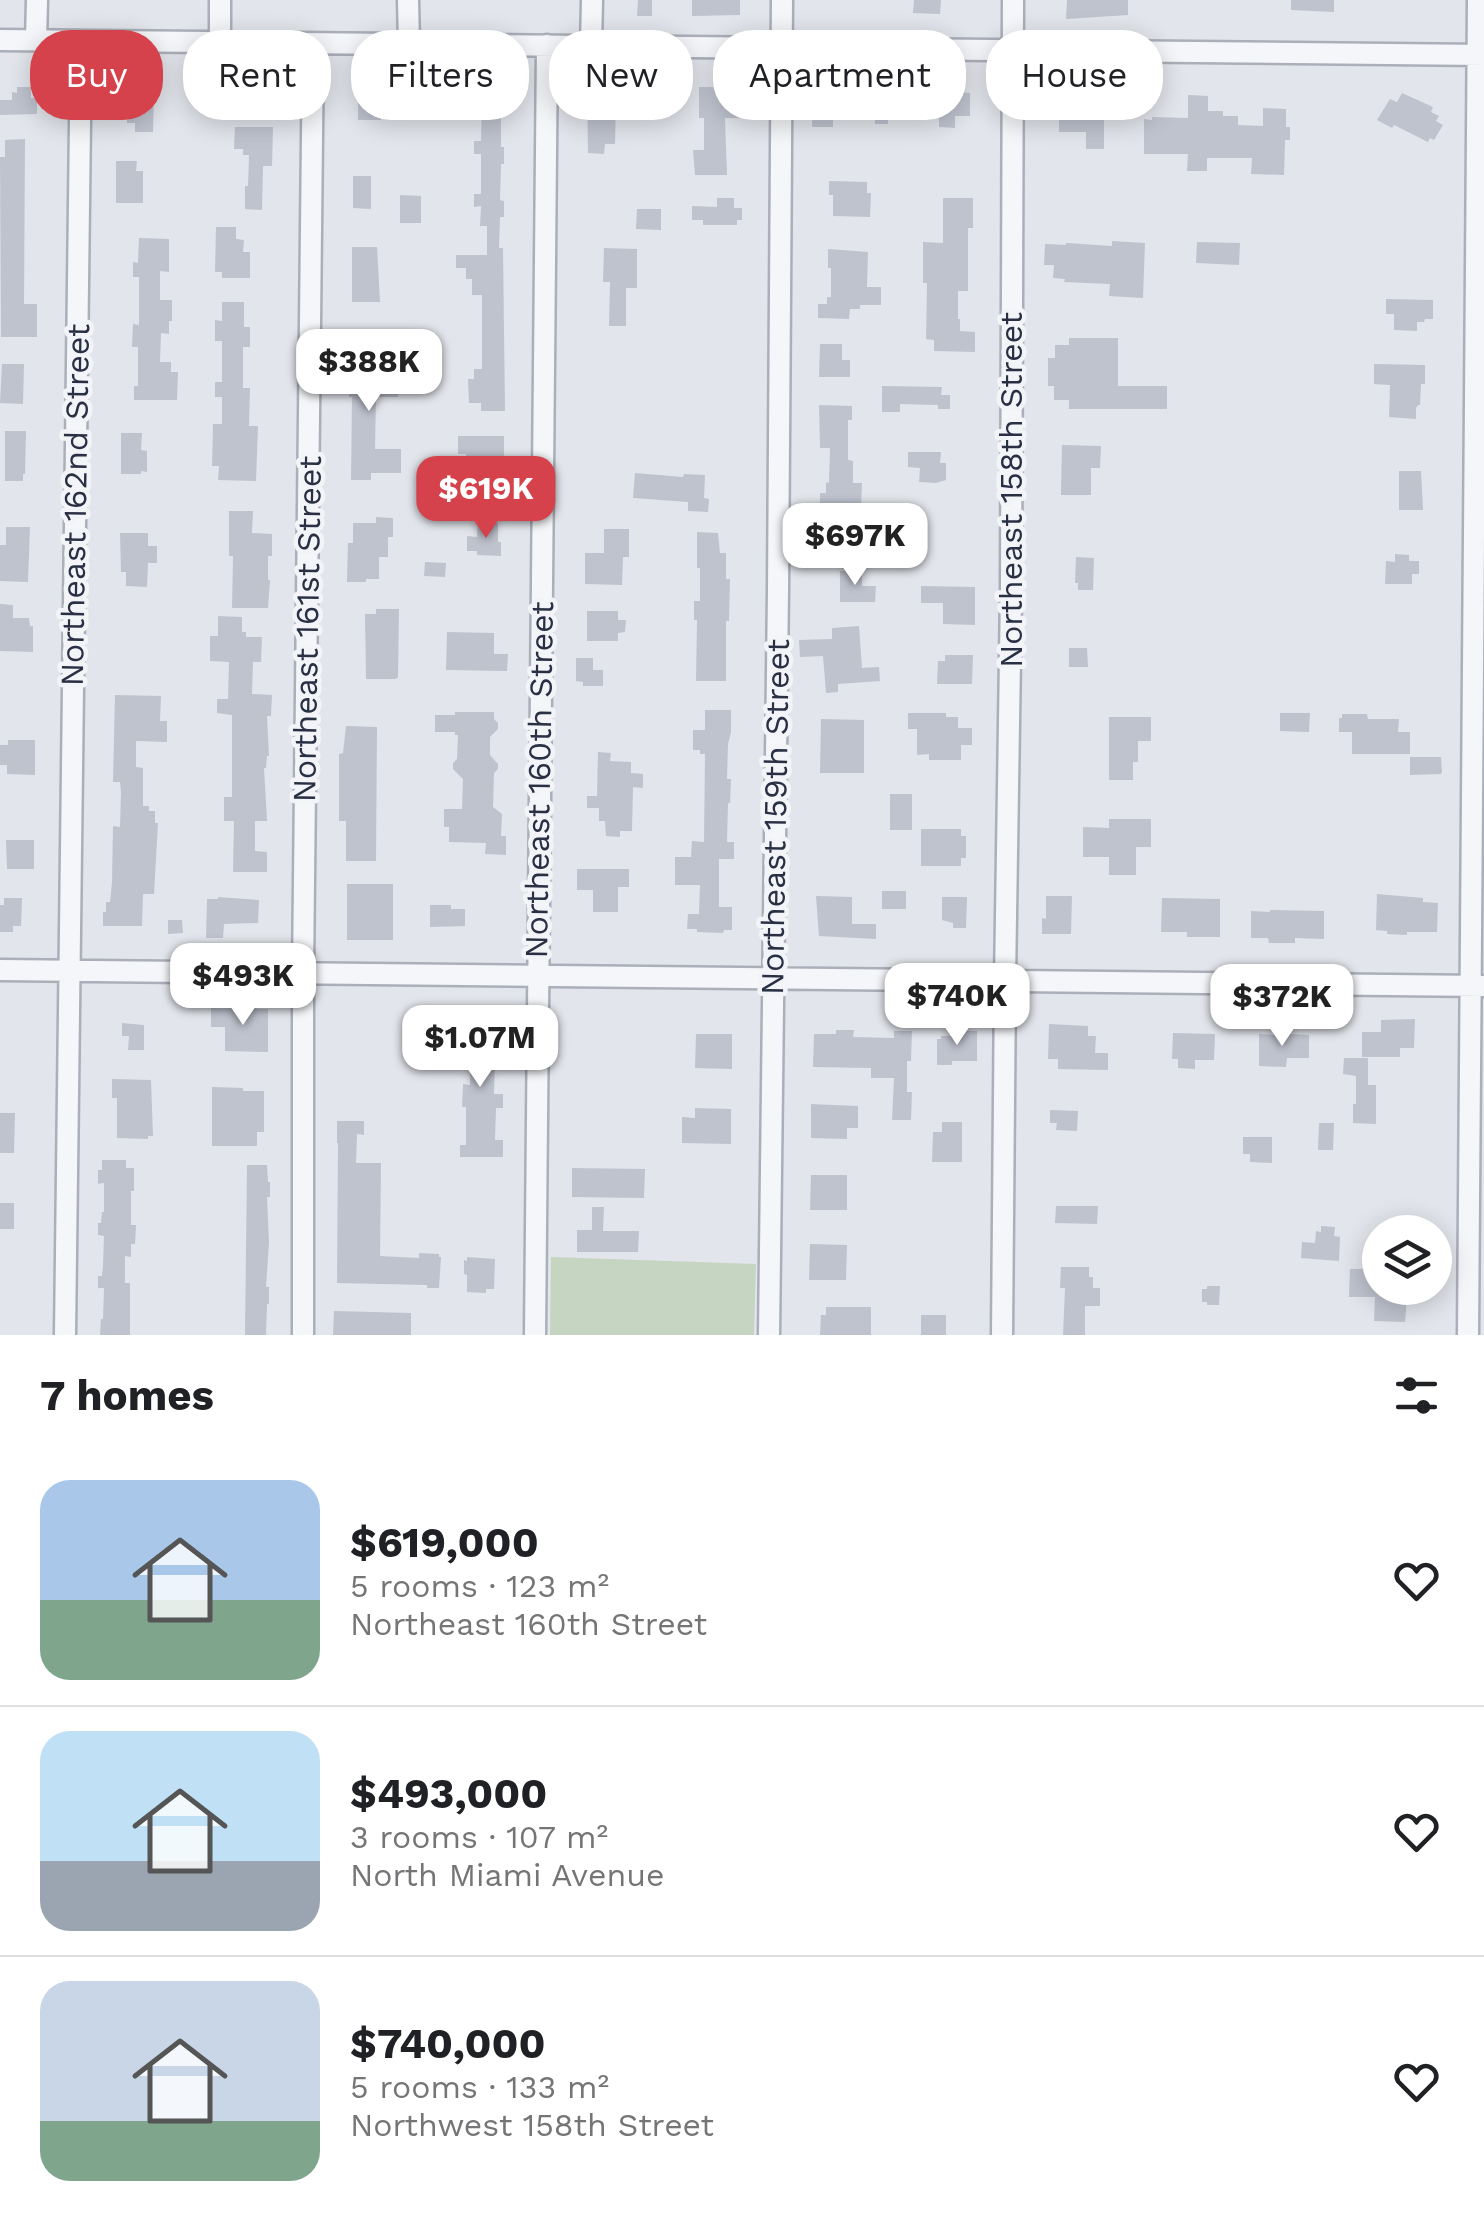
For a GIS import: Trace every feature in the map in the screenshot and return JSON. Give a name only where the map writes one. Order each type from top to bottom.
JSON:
[{"type":"street","points":[[36,0],[36,30]]},
{"type":"street","points":[[220,0],[220,30]]},
{"type":"street","points":[[408,0],[408,30]]},
{"type":"street","points":[[592,0],[592,30]]},
{"type":"street","name":"Northeast 159th Street","points":[[781,30],[782,0]]},
{"type":"street","name":"Northeast 158th Street","points":[[1013,0],[1013,30]]},
{"type":"street","points":[[1468,1335],[1477,986],[1478,0]]},
{"type":"street","points":[[0,40],[30,40]]},
{"type":"street","points":[[529,45],[549,45]]},
{"type":"street","name":"Northeast 160th Street","points":[[535,1335],[546,45]]},
{"type":"street","points":[[1163,52],[1480,55]]},
{"type":"street","name":"Northeast 162nd Street","points":[[66,1335],[80,120]]},
{"type":"street","name":"Northeast 161st Street","points":[[303,1335],[312,120]]},
{"type":"street","name":"Northeast 159th Street","points":[[769,1335],[781,120]]},
{"type":"street","name":"Northeast 158th Street","points":[[1002,1335],[1012,592],[1013,120]]},
{"type":"street","points":[[0,970],[1477,986]]},
{"type":"green space","points":[[551,1257],[756,1264],[754,1335],[550,1335]]},
{"type":"building","points":[[638,0],[652,0],[652,16],[637,16]]},
{"type":"building","points":[[692,0],[740,0],[740,15],[692,16]]},
{"type":"building","points":[[914,0],[941,0],[940,14],[913,13]]},
{"type":"building","points":[[1067,0],[1128,0],[1128,15],[1066,19]]},
{"type":"building","points":[[1291,0],[1334,0],[1334,12],[1291,10]]},
{"type":"building","points":[[17,87],[30,87],[30,114],[0,115],[0,100],[12,100],[12,92],[17,93]]},
{"type":"building","points":[[699,87],[713,87],[713,120],[725,120],[727,175],[695,175],[693,150],[704,150],[704,118],[699,118]]},
{"type":"building","points":[[966,93],[970,93],[970,116],[966,116]]},
{"type":"building","points":[[1402,93],[1433,107],[1431,112],[1439,116],[1436,121],[1443,125],[1434,140],[1430,138],[1428,142],[1377,120],[1390,99],[1397,102]]},
{"type":"building","points":[[1188,95],[1208,96],[1208,111],[1238,116],[1238,125],[1263,126],[1263,108],[1286,109],[1290,140],[1285,140],[1284,175],[1251,174],[1252,158],[1207,158],[1207,171],[1187,171],[1188,154],[1144,154],[1144,120],[1188,118]]},
{"type":"building","points":[[153,120],[153,132],[135,132],[135,123],[127,123]]},
{"type":"building","points":[[482,120],[501,120],[504,164],[500,200],[504,201],[504,217],[500,217],[499,248],[503,248],[505,411],[481,411],[481,403],[469,403],[468,379],[474,379],[474,369],[482,369],[482,295],[472,295],[472,279],[466,279],[466,268],[456,268],[456,255],[487,255],[487,226],[480,226],[481,206],[474,207],[474,194],[481,194],[481,154],[474,154],[474,141],[481,141]]},
{"type":"building","points":[[587,120],[616,120],[615,144],[605,144],[604,154],[588,153]]},
{"type":"building","points":[[812,120],[833,120],[833,127],[812,127]]},
{"type":"building","points":[[939,120],[955,120],[955,128],[939,127]]},
{"type":"building","points":[[1059,120],[1104,120],[1104,149],[1086,149],[1086,132],[1059,132]]},
{"type":"building","points":[[235,127],[273,127],[272,166],[263,166],[262,210],[245,209],[249,155],[243,155],[243,149],[234,149]]},
{"type":"building","points":[[25,139],[24,304],[37,304],[37,337],[1,337],[0,157],[5,157],[5,140]]},
{"type":"building","points":[[116,161],[137,161],[136,171],[143,171],[143,203],[116,203]]},
{"type":"building","points":[[353,176],[371,176],[371,209],[353,208]]},
{"type":"building","points":[[829,181],[867,182],[867,193],[871,193],[870,217],[833,216]]},
{"type":"building","points":[[400,195],[421,196],[421,223],[400,223]]},
{"type":"building","points":[[717,198],[734,198],[734,208],[742,208],[742,220],[737,220],[737,225],[703,225],[703,220],[692,220],[692,206],[717,207]]},
{"type":"building","points":[[943,198],[973,198],[973,228],[968,228],[968,291],[958,291],[958,319],[960,331],[975,332],[975,352],[934,351],[934,340],[926,339],[923,242],[943,243]]},
{"type":"building","points":[[637,209],[661,209],[661,230],[636,229]]},
{"type":"building","points":[[216,227],[236,227],[236,239],[244,240],[243,252],[250,252],[250,278],[222,278],[222,272],[215,272]]},
{"type":"building","points":[[139,238],[169,239],[169,272],[160,271],[160,300],[172,300],[172,321],[169,334],[161,333],[160,362],[171,362],[171,372],[178,372],[177,400],[134,400],[138,347],[132,347],[133,324],[139,325],[139,277],[133,277],[133,262],[138,263]]},
{"type":"building","points":[[1112,241],[1145,243],[1143,298],[1109,296],[1110,284],[1064,282],[1065,279],[1053,278],[1054,265],[1044,265],[1045,244],[1112,246]]},
{"type":"building","points":[[1197,242],[1240,243],[1239,265],[1196,263]]},
{"type":"building","points":[[352,247],[377,247],[380,302],[352,302]]},
{"type":"building","points":[[604,248],[637,249],[637,288],[626,288],[626,326],[609,326],[610,282],[603,282]]},
{"type":"building","points":[[828,249],[868,252],[867,287],[881,287],[881,305],[850,309],[849,319],[818,318],[818,304],[827,304],[827,297],[831,297]]},
{"type":"building","points":[[1386,299],[1433,300],[1433,319],[1417,322],[1417,331],[1394,330],[1394,314],[1386,314]]},
{"type":"building","points":[[222,302],[244,302],[244,327],[250,327],[250,347],[243,347],[243,388],[250,388],[249,426],[258,426],[256,481],[218,480],[219,466],[212,466],[213,424],[222,424],[222,397],[215,397],[215,382],[222,382],[222,341],[215,341],[215,320],[222,321]]},
{"type":"building","points":[[1069,338],[1118,338],[1118,386],[1167,386],[1167,409],[1069,409],[1069,400],[1054,400],[1054,386],[1048,386],[1048,358],[1055,358],[1055,345],[1069,345]]},
{"type":"building","points":[[350,343],[377,344],[379,377],[399,377],[398,397],[376,397],[375,449],[401,449],[401,473],[371,473],[371,480],[351,480]]},
{"type":"building","points":[[820,344],[842,344],[842,360],[850,360],[850,377],[819,377]]},
{"type":"building","points":[[2,364],[24,364],[23,404],[0,403]]},
{"type":"building","points":[[1374,364],[1425,365],[1425,384],[1421,384],[1416,419],[1389,417],[1390,385],[1374,384]]},
{"type":"building","points":[[882,386],[942,387],[941,395],[950,395],[950,409],[900,404],[900,412],[882,412]]},
{"type":"building","points":[[819,405],[852,406],[848,460],[853,461],[853,483],[862,483],[861,507],[820,506],[820,493],[826,493],[826,482],[829,483],[830,448],[820,448]]},
{"type":"building","points":[[5,431],[26,431],[23,481],[5,481]]},
{"type":"building","points":[[121,433],[142,433],[141,450],[147,451],[147,472],[121,474]]},
{"type":"building","points":[[458,436],[504,436],[501,497],[479,497],[479,490],[466,489],[466,454],[458,454]]},
{"type":"building","points":[[1062,445],[1101,446],[1100,468],[1091,468],[1091,495],[1061,495]]},
{"type":"building","points":[[908,452],[941,452],[946,480],[919,482],[920,468],[908,467]]},
{"type":"building","points":[[1399,471],[1421,471],[1423,510],[1399,510]]},
{"type":"building","points":[[635,473],[705,475],[708,512],[688,511],[688,502],[633,498]]},
{"type":"building","points":[[229,511],[253,511],[252,533],[272,534],[268,608],[232,608]]},
{"type":"building","points":[[376,517],[393,518],[388,557],[379,557],[379,579],[347,582],[353,523],[376,523]]},
{"type":"building","points":[[478,523],[498,523],[501,556],[467,551],[467,536],[477,537]]},
{"type":"building","points":[[6,527],[30,527],[28,582],[0,581],[0,545],[6,545]]},
{"type":"building","points":[[604,529],[629,529],[629,557],[623,557],[622,585],[585,584],[585,553],[604,553]]},
{"type":"building","points":[[697,532],[718,533],[720,553],[726,553],[726,579],[730,579],[726,681],[696,681],[694,601],[700,601]]},
{"type":"building","points":[[120,533],[148,533],[148,546],[157,546],[157,563],[148,563],[147,587],[126,586],[126,572],[121,572]]},
{"type":"building","points":[[1395,554],[1419,561],[1419,574],[1412,574],[1412,584],[1385,584],[1386,561],[1395,562]]},
{"type":"building","points":[[1076,557],[1094,558],[1093,590],[1078,590]]},
{"type":"building","points":[[425,562],[446,563],[445,577],[424,576]]},
{"type":"building","points":[[840,571],[862,571],[862,586],[876,586],[875,602],[840,602]]},
{"type":"building","points":[[921,586],[975,587],[975,625],[943,624],[943,603],[921,603]]},
{"type":"building","points":[[0,604],[13,605],[13,618],[29,618],[33,626],[33,652],[0,651]]},
{"type":"building","points":[[376,609],[399,609],[396,679],[366,679],[365,614],[376,614]]},
{"type":"building","points":[[587,611],[618,611],[618,620],[626,620],[625,632],[618,633],[618,641],[587,641]]},
{"type":"building","points":[[218,616],[242,617],[246,637],[262,637],[261,662],[253,662],[252,694],[272,695],[271,716],[267,716],[269,756],[264,768],[267,821],[255,821],[255,851],[267,852],[267,872],[233,872],[234,821],[224,821],[224,797],[232,797],[232,715],[217,713],[217,699],[228,699],[229,662],[210,661],[210,636],[218,636]]},
{"type":"building","points":[[859,626],[862,668],[879,667],[880,681],[838,684],[838,692],[826,693],[823,656],[800,657],[799,640],[832,639],[832,628]]},
{"type":"building","points":[[447,632],[494,633],[494,654],[508,654],[507,671],[446,670]]},
{"type":"building","points":[[1069,648],[1087,648],[1088,667],[1069,667]]},
{"type":"building","points":[[945,655],[973,655],[972,684],[937,684],[938,661],[945,661]]},
{"type":"building","points":[[576,658],[593,658],[593,670],[603,670],[603,686],[583,686],[583,682],[576,681]]},
{"type":"building","points":[[115,695],[161,696],[160,721],[167,721],[167,742],[136,741],[136,767],[143,768],[143,806],[155,811],[158,823],[154,894],[143,894],[142,926],[103,926],[112,882],[113,826],[120,827],[120,782],[113,782]]},
{"type":"building","points":[[705,710],[731,710],[727,842],[734,842],[734,859],[719,859],[719,907],[732,907],[732,930],[723,933],[687,929],[688,914],[699,914],[700,885],[675,885],[675,857],[691,857],[692,841],[704,842],[705,754],[693,750],[693,730],[705,730]]},
{"type":"building","points":[[494,712],[498,723],[490,737],[490,755],[498,764],[493,807],[502,814],[501,836],[506,836],[506,855],[485,854],[486,843],[449,842],[444,809],[462,809],[463,779],[453,769],[458,735],[435,732],[435,715]]},
{"type":"building","points":[[908,713],[946,713],[946,717],[958,717],[958,728],[972,728],[972,745],[961,745],[961,760],[929,760],[929,754],[917,755],[917,729],[908,729]]},
{"type":"building","points":[[1280,713],[1310,713],[1309,732],[1280,731]]},
{"type":"building","points":[[1342,714],[1399,719],[1398,732],[1410,732],[1410,754],[1352,754],[1352,732],[1339,732]]},
{"type":"building","points":[[1109,717],[1151,717],[1151,741],[1138,741],[1133,780],[1109,780]]},
{"type":"building","points":[[821,719],[864,720],[864,773],[820,773]]},
{"type":"building","points":[[346,726],[377,727],[376,861],[346,861],[346,821],[339,821],[339,754],[343,753]]},
{"type":"building","points":[[8,740],[35,740],[35,775],[7,774],[7,765],[0,765],[0,745],[8,745]]},
{"type":"building","points":[[598,752],[611,753],[610,761],[631,762],[631,773],[643,774],[643,788],[633,787],[632,831],[620,831],[620,837],[606,836],[605,821],[599,821],[599,808],[587,808],[587,796],[597,796]]},
{"type":"building","points":[[1410,757],[1441,757],[1441,774],[1410,775]]},
{"type":"building","points":[[890,794],[912,794],[912,830],[890,830]]},
{"type":"building","points":[[1109,819],[1151,819],[1151,847],[1136,847],[1136,875],[1109,875],[1109,857],[1083,857],[1083,827],[1109,828]]},
{"type":"building","points":[[921,829],[961,829],[961,836],[966,836],[966,858],[961,858],[961,866],[921,866]]},
{"type":"building","points":[[6,840],[34,840],[34,869],[7,869]]},
{"type":"building","points":[[577,869],[629,869],[629,887],[618,887],[618,912],[593,912],[593,890],[577,890]]},
{"type":"building","points":[[347,884],[393,884],[393,940],[347,940]]},
{"type":"building","points":[[882,891],[906,891],[906,909],[882,909]]},
{"type":"building","points":[[1377,894],[1438,903],[1437,932],[1407,935],[1376,930]]},
{"type":"building","points":[[816,896],[852,897],[852,924],[876,924],[876,939],[819,936]]},
{"type":"building","points":[[1046,896],[1072,896],[1071,934],[1042,934]]},
{"type":"building","points":[[942,897],[967,897],[966,928],[953,928],[953,923],[942,920]]},
{"type":"building","points":[[4,898],[22,898],[21,926],[13,926],[13,932],[0,932],[0,905],[4,905]]},
{"type":"building","points":[[1162,898],[1220,899],[1220,937],[1161,932]]},
{"type":"building","points":[[207,899],[259,900],[258,923],[224,924],[223,938],[206,938]]},
{"type":"building","points":[[430,905],[465,909],[465,926],[430,927]]},
{"type":"building","points":[[1251,911],[1324,911],[1324,939],[1295,938],[1295,943],[1269,943],[1268,938],[1251,938]]},
{"type":"building","points":[[168,920],[182,920],[183,933],[168,934]]},
{"type":"building","points":[[211,1008],[268,1009],[268,1052],[225,1051],[225,1027],[211,1027]]},
{"type":"building","points":[[1415,1019],[1414,1048],[1400,1048],[1400,1057],[1362,1057],[1362,1032],[1381,1032],[1381,1020]]},
{"type":"building","points":[[122,1023],[144,1025],[144,1050],[128,1050],[129,1036],[122,1036]]},
{"type":"building","points":[[1049,1024],[1088,1026],[1088,1036],[1096,1036],[1095,1053],[1108,1053],[1108,1070],[1058,1069],[1058,1059],[1048,1059]]},
{"type":"building","points":[[453,1030],[503,1031],[503,1055],[495,1055],[494,1094],[503,1094],[503,1108],[496,1108],[495,1140],[503,1140],[503,1157],[460,1157],[460,1145],[466,1145],[463,1084],[470,1085],[470,1061],[453,1060]]},
{"type":"building","points":[[836,1030],[854,1030],[853,1037],[894,1038],[894,1031],[912,1031],[911,1061],[907,1061],[911,1120],[892,1120],[894,1078],[871,1078],[871,1068],[813,1067],[814,1034],[836,1034]]},
{"type":"building","points":[[960,1031],[977,1031],[977,1061],[937,1065],[937,1039],[960,1036]]},
{"type":"building","points":[[1173,1033],[1215,1034],[1214,1060],[1195,1060],[1195,1069],[1178,1068],[1178,1059],[1172,1059]]},
{"type":"building","points":[[696,1034],[732,1034],[732,1069],[695,1068]]},
{"type":"building","points":[[1259,1034],[1309,1035],[1309,1058],[1287,1058],[1286,1067],[1259,1066]]},
{"type":"building","points":[[1344,1058],[1368,1058],[1368,1085],[1376,1085],[1376,1124],[1353,1123],[1356,1076],[1343,1074]]},
{"type":"building","points":[[112,1079],[151,1080],[153,1136],[117,1138],[117,1098],[112,1098]]},
{"type":"building","points":[[212,1087],[264,1091],[264,1132],[257,1132],[257,1146],[212,1146]]},
{"type":"building","points":[[811,1104],[858,1106],[858,1128],[847,1128],[847,1139],[811,1138]]},
{"type":"building","points":[[695,1108],[731,1109],[731,1144],[682,1143],[682,1117],[695,1118]]},
{"type":"building","points":[[1050,1110],[1078,1111],[1077,1131],[1056,1130],[1057,1123],[1050,1123]]},
{"type":"building","points":[[0,1113],[15,1113],[14,1153],[0,1153]]},
{"type":"building","points":[[337,1121],[364,1121],[364,1135],[357,1134],[356,1163],[381,1163],[380,1256],[419,1258],[419,1253],[439,1254],[439,1288],[337,1283]]},
{"type":"building","points":[[942,1122],[962,1122],[962,1162],[932,1162],[933,1132],[942,1132]]},
{"type":"building","points":[[1319,1123],[1334,1123],[1333,1150],[1318,1150]]},
{"type":"building","points":[[1243,1137],[1272,1137],[1272,1163],[1250,1162],[1250,1154],[1243,1154]]},
{"type":"building","points":[[102,1160],[126,1160],[126,1168],[134,1168],[131,1225],[136,1225],[135,1244],[131,1244],[131,1257],[125,1256],[125,1283],[130,1283],[130,1335],[100,1335],[104,1288],[98,1288],[98,1276],[102,1276],[104,1236],[98,1235],[98,1223],[104,1212],[104,1183],[98,1184],[98,1170],[102,1170]]},
{"type":"building","points":[[247,1165],[267,1165],[270,1182],[266,1335],[245,1335]]},
{"type":"building","points":[[572,1168],[645,1169],[644,1198],[572,1197]]},
{"type":"building","points":[[811,1175],[847,1175],[847,1210],[810,1210]]},
{"type":"building","points":[[0,1203],[14,1203],[14,1229],[0,1229]]},
{"type":"building","points":[[1056,1206],[1098,1206],[1097,1224],[1055,1223]]},
{"type":"building","points":[[592,1207],[604,1207],[603,1231],[639,1231],[638,1252],[577,1252],[577,1230],[592,1230]]},
{"type":"building","points":[[1321,1226],[1335,1227],[1334,1236],[1340,1237],[1339,1261],[1301,1258],[1302,1242],[1315,1243],[1316,1231],[1321,1232]]},
{"type":"building","points":[[810,1244],[847,1245],[846,1280],[809,1280]]},
{"type":"building","points":[[467,1257],[495,1259],[494,1289],[486,1289],[486,1293],[467,1292]]},
{"type":"building","points":[[1061,1267],[1089,1267],[1093,1288],[1100,1288],[1100,1306],[1085,1306],[1085,1335],[1063,1335],[1065,1288],[1060,1288]]},
{"type":"building","points":[[1350,1269],[1362,1269],[1362,1297],[1349,1297]]},
{"type":"building","points":[[1220,1286],[1219,1305],[1202,1302],[1202,1289]]},
{"type":"building","points":[[1375,1305],[1406,1305],[1405,1322],[1374,1321]]},
{"type":"building","points":[[826,1307],[871,1307],[871,1335],[820,1335],[821,1315],[826,1315]]},
{"type":"building","points":[[334,1311],[411,1313],[411,1335],[333,1335]]},
{"type":"building","points":[[921,1315],[946,1315],[946,1335],[921,1335]]}]
